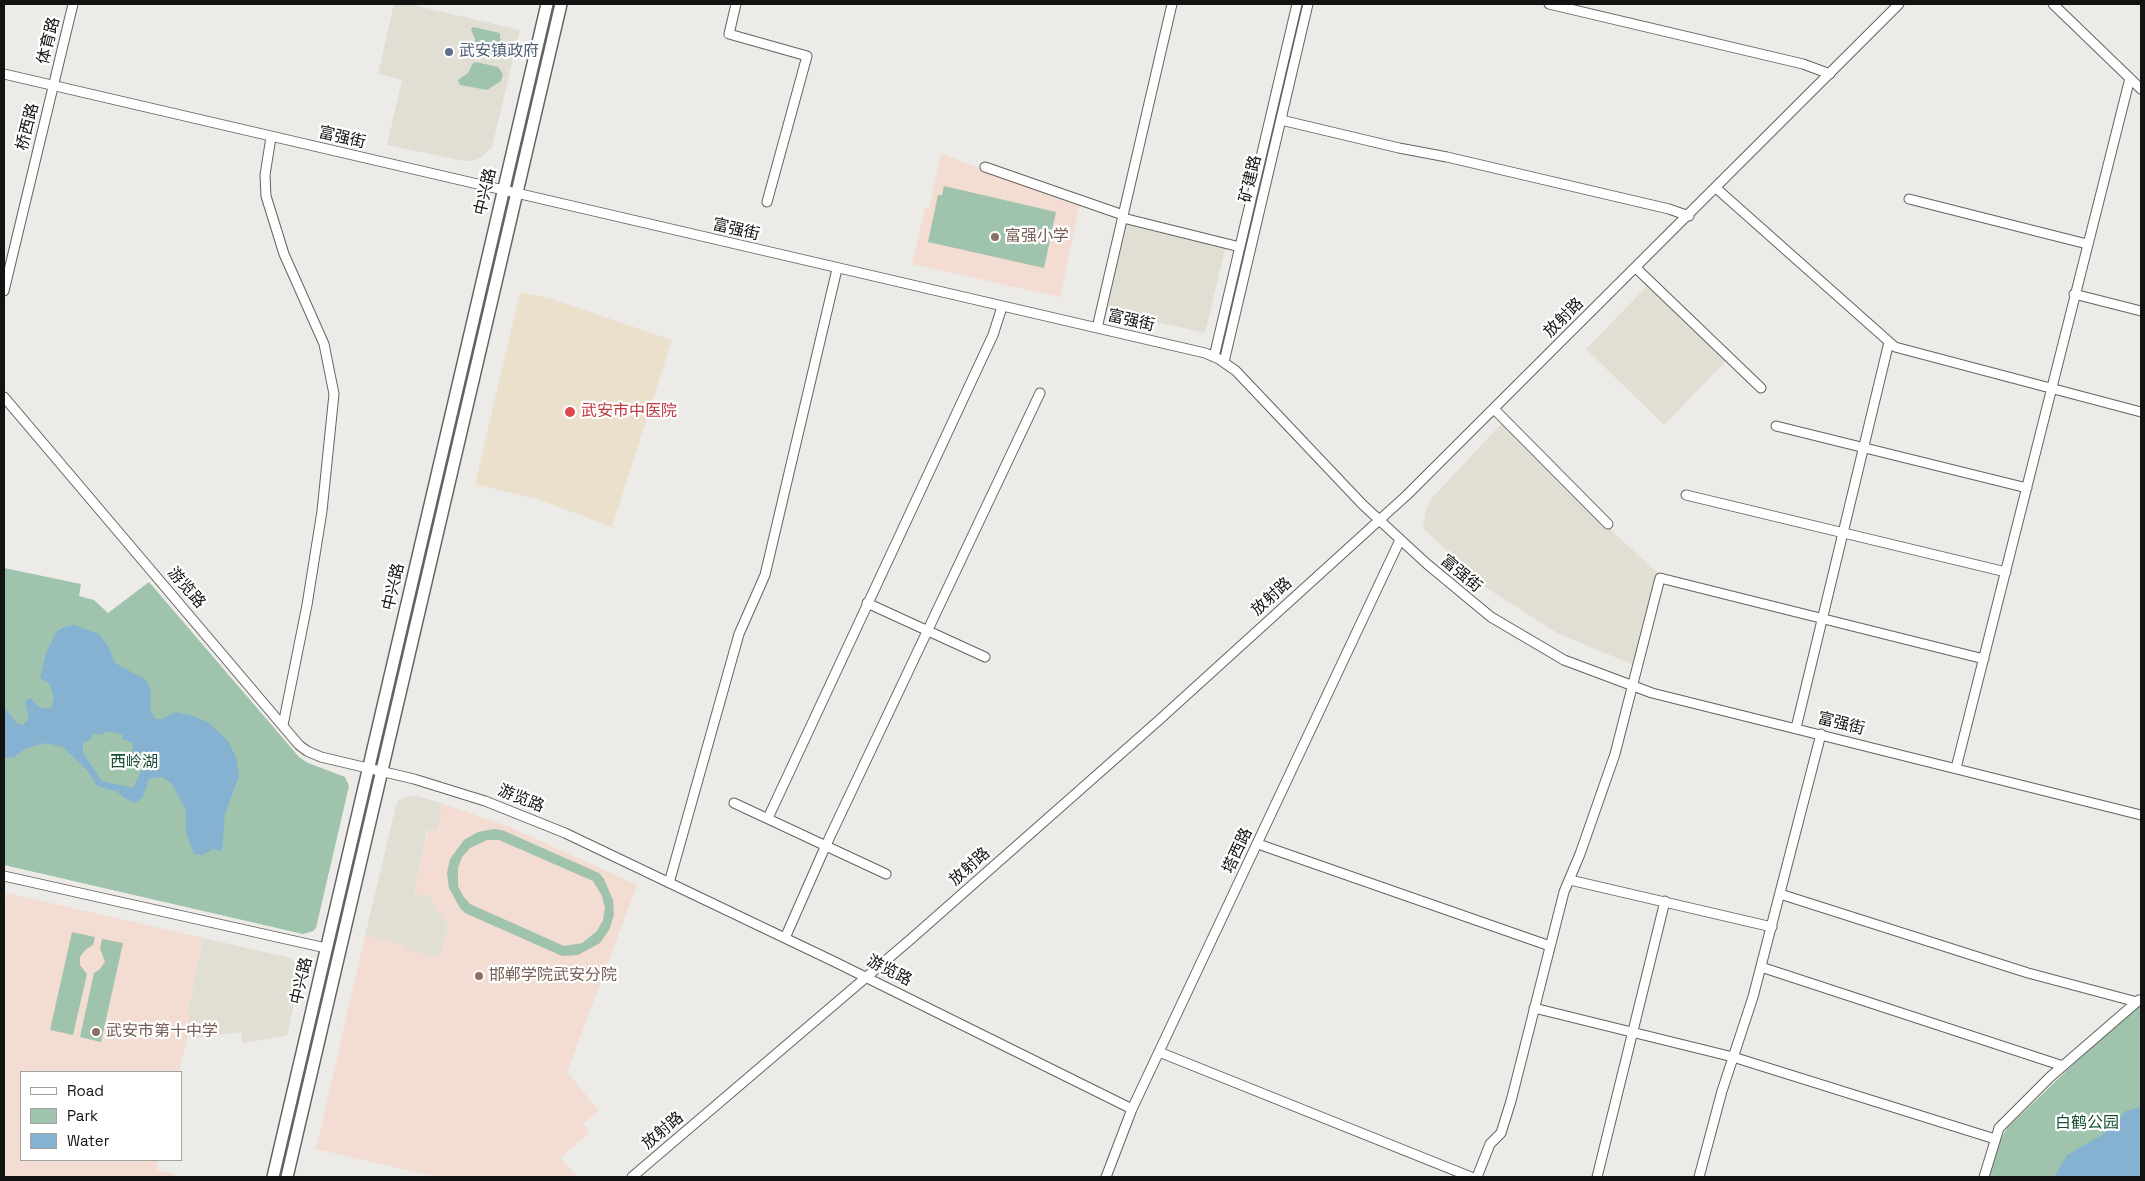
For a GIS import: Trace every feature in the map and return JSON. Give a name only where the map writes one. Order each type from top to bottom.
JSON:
[{"type":"main road","name":"中兴路","points":[[273,1177],[547,4]]},
{"type":"main road","name":"中兴路","points":[[287,1177],[561,4]]},
{"type":"street","name":"体育路","points":[[53,86],[73,4]]},
{"type":"street","points":[[736,4],[729,34],[807,56],[767,202]]},
{"type":"street","points":[[1097,328],[1172,4]]},
{"type":"street","name":"矿建路","points":[[1214,357],[1297,4]]},
{"type":"street","name":"矿建路","points":[[1224,362],[1308,4]]},
{"type":"street","points":[[1549,4],[1803,64],[1830,74]]},
{"type":"street","name":"放射路","points":[[632,1177],[867,977],[1158,721],[1379,520],[1689,216],[1899,4]]},
{"type":"street","points":[[2053,4],[2141,89]]},
{"type":"street","name":"富强街","points":[[4,74],[503,192],[1097,328],[1214,357],[1224,362],[1251,386],[1379,520],[1469,600],[1510,630],[1564,660],[1634,687],[2141,815]]},
{"type":"street","points":[[1956,768],[2130,78]]},
{"type":"street","name":"桥西路","points":[[4,291],[53,86]]},
{"type":"street","points":[[1281,120],[1399,148],[1457,159],[1669,209],[1689,216]]},
{"type":"street","points":[[271,137],[265,175],[266,196],[284,254],[324,344],[334,394],[322,511],[308,605],[283,725]]},
{"type":"street","points":[[985,167],[1123,216],[1240,247]]},
{"type":"street","points":[[1716,188],[1889,342],[1904,350],[2141,412]]},
{"type":"street","points":[[1909,199],[2087,244]]},
{"type":"street","points":[[1636,268],[1761,388]]},
{"type":"street","points":[[669,883],[738,634],[764,575],[836,269]]},
{"type":"street","points":[[2074,294],[2141,311]]},
{"type":"street","points":[[768,818],[993,335],[1002,307]]},
{"type":"street","points":[[1796,728],[1889,342]]},
{"type":"street","points":[[785,938],[826,845],[1040,393]]},
{"type":"street","name":"游览路","points":[[4,397],[283,725],[312,754],[414,778],[485,801],[565,834],[867,977],[1132,1109]]},
{"type":"street","points":[[1494,409],[1608,524]]},
{"type":"street","points":[[1776,426],[2027,488]]},
{"type":"street","points":[[1686,495],[2006,572]]},
{"type":"street","name":"塔西路","points":[[1106,1177],[1132,1109],[1400,540]]},
{"type":"street","points":[[1476,1177],[1490,1144],[1501,1133],[1550,946],[1570,880],[1615,754],[1634,687],[1660,578],[1984,659]]},
{"type":"street","points":[[867,603],[985,657]]},
{"type":"street","points":[[1699,1177],[1761,967],[1820,734]]},
{"type":"street","points":[[734,803],[886,874]]},
{"type":"street","points":[[1258,844],[1550,946]]},
{"type":"street","points":[[4,876],[326,948]]},
{"type":"street","points":[[1570,880],[1772,926]]},
{"type":"street","points":[[1780,894],[2028,973],[2139,1000]]},
{"type":"street","points":[[1597,1177],[1665,901]]},
{"type":"street","points":[[1761,967],[2063,1066]]},
{"type":"street","points":[[1984,1177],[2000,1128],[2063,1066],[2139,1000]]},
{"type":"street","points":[[1534,1008],[1733,1057],[1995,1139]]},
{"type":"street","points":[[1159,1052],[1471,1177]]},
{"type":"shaded area","points":[[394,4],[409,4],[520,30],[492,147],[483,156],[473,161],[464,161],[387,145],[402,80],[378,74]]},
{"type":"shaded area","name":"富强小学","points":[[941,154],[1080,203],[1060,297],[912,264],[925,208],[929,209]]},
{"type":"shaded area","points":[[1124,220],[1226,246],[1205,333],[1103,310]]},
{"type":"shaded area","points":[[1650,283],[1728,359],[1664,425],[1586,349]]},
{"type":"shaded area","name":"武安市中医院","points":[[520,292],[549,298],[672,340],[612,527],[540,500],[475,484]]},
{"type":"shaded area","points":[[1502,423],[1613,532],[1658,573],[1636,666],[1557,633],[1482,585],[1423,528],[1426,510],[1431,499]]},
{"type":"shaded area","points":[[409,796],[418,796],[443,804],[437,831],[427,830],[414,893],[429,896],[449,927],[439,958],[410,951],[403,945],[365,936],[396,805],[399,800]]},
{"type":"shaded area","name":"邯郸学院武安分院","points":[[443,804],[510,827],[637,885],[567,1072],[599,1111],[583,1124],[589,1133],[560,1158],[578,1177],[437,1177],[316,1149],[365,936],[403,945],[410,951],[439,958],[449,927],[429,896],[414,893],[428,829],[437,831]]},
{"type":"shaded area","name":"武安市第十中学","points":[[7,893],[203,938],[189,1006],[189,1029],[179,1071],[20,1071],[20,1161],[158,1161],[156,1170],[175,1174],[174,1177],[4,1177],[4,905]]},
{"type":"shaded area","points":[[203,938],[291,958],[301,973],[287,1036],[242,1043],[241,1032],[196,1038],[187,1035],[189,1006]]},
{"type":"green space","points":[[473,27],[500,33],[500,39],[510,44],[507,55],[503,57],[475,51],[475,39],[471,29]]},
{"type":"green space","points":[[473,63],[498,67],[503,74],[501,81],[487,90],[460,85],[458,80],[468,73]]},
{"type":"green space","points":[[944,186],[1056,212],[1044,268],[928,242],[938,195],[942,195]]},
{"type":"green space","name":"西岭湖","points":[[4,568],[81,584],[79,596],[94,600],[108,613],[149,582],[299,757],[308,763],[345,777],[349,786],[316,928],[313,931],[303,934],[4,865]]},
{"type":"green space","points":[[494,829],[502,830],[599,873],[604,879],[613,900],[614,915],[609,930],[600,943],[578,955],[562,956],[465,913],[460,908],[449,888],[447,873],[450,859],[464,840],[478,832]],"holes":[[[487,840],[499,840],[593,881],[602,896],[605,908],[603,920],[597,931],[582,943],[564,946],[470,904],[458,886],[458,868],[462,857],[470,848]]]},
{"type":"green space","points":[[72,932],[95,937],[93,945],[85,950],[80,957],[80,965],[87,974],[73,1035],[50,1030]]},
{"type":"green space","points":[[102,939],[123,943],[101,1042],[80,1037],[94,973],[105,962],[100,948]]},
{"type":"green space","name":"白鹤公园","points":[[2141,1005],[2141,1177],[1989,1177],[1996,1148],[2007,1128],[2084,1054]]},
{"type":"water","points":[[74,625],[99,634],[108,646],[115,663],[146,680],[151,692],[150,709],[155,719],[162,719],[175,712],[194,716],[209,723],[228,741],[236,757],[239,776],[225,814],[222,851],[213,849],[203,855],[194,854],[186,833],[186,811],[172,784],[162,777],[149,779],[143,797],[135,803],[116,791],[97,786],[87,770],[63,747],[46,743],[25,749],[14,757],[4,758],[4,707],[16,722],[22,725],[29,719],[25,701],[30,698],[39,707],[51,709],[54,697],[49,683],[40,678],[46,653],[56,632],[64,627]],"holes":[[[105,731],[123,735],[122,739],[133,743],[132,751],[139,752],[143,756],[143,767],[133,788],[102,781],[83,753],[83,743],[91,739],[93,733],[103,735]]]},
{"type":"water","points":[[2141,1107],[2141,1177],[2054,1177],[2067,1155],[2102,1135],[2126,1111]]},
{"type":"place","name":"武安镇政府","points":[[449,52]]},
{"type":"place","name":"富强小学","points":[[995,237]]},
{"type":"place","name":"武安市中医院","points":[[570,412]]},
{"type":"place","name":"邯郸学院武安分院","points":[[479,976]]},
{"type":"place","name":"武安市第十中学","points":[[96,1032]]}]
